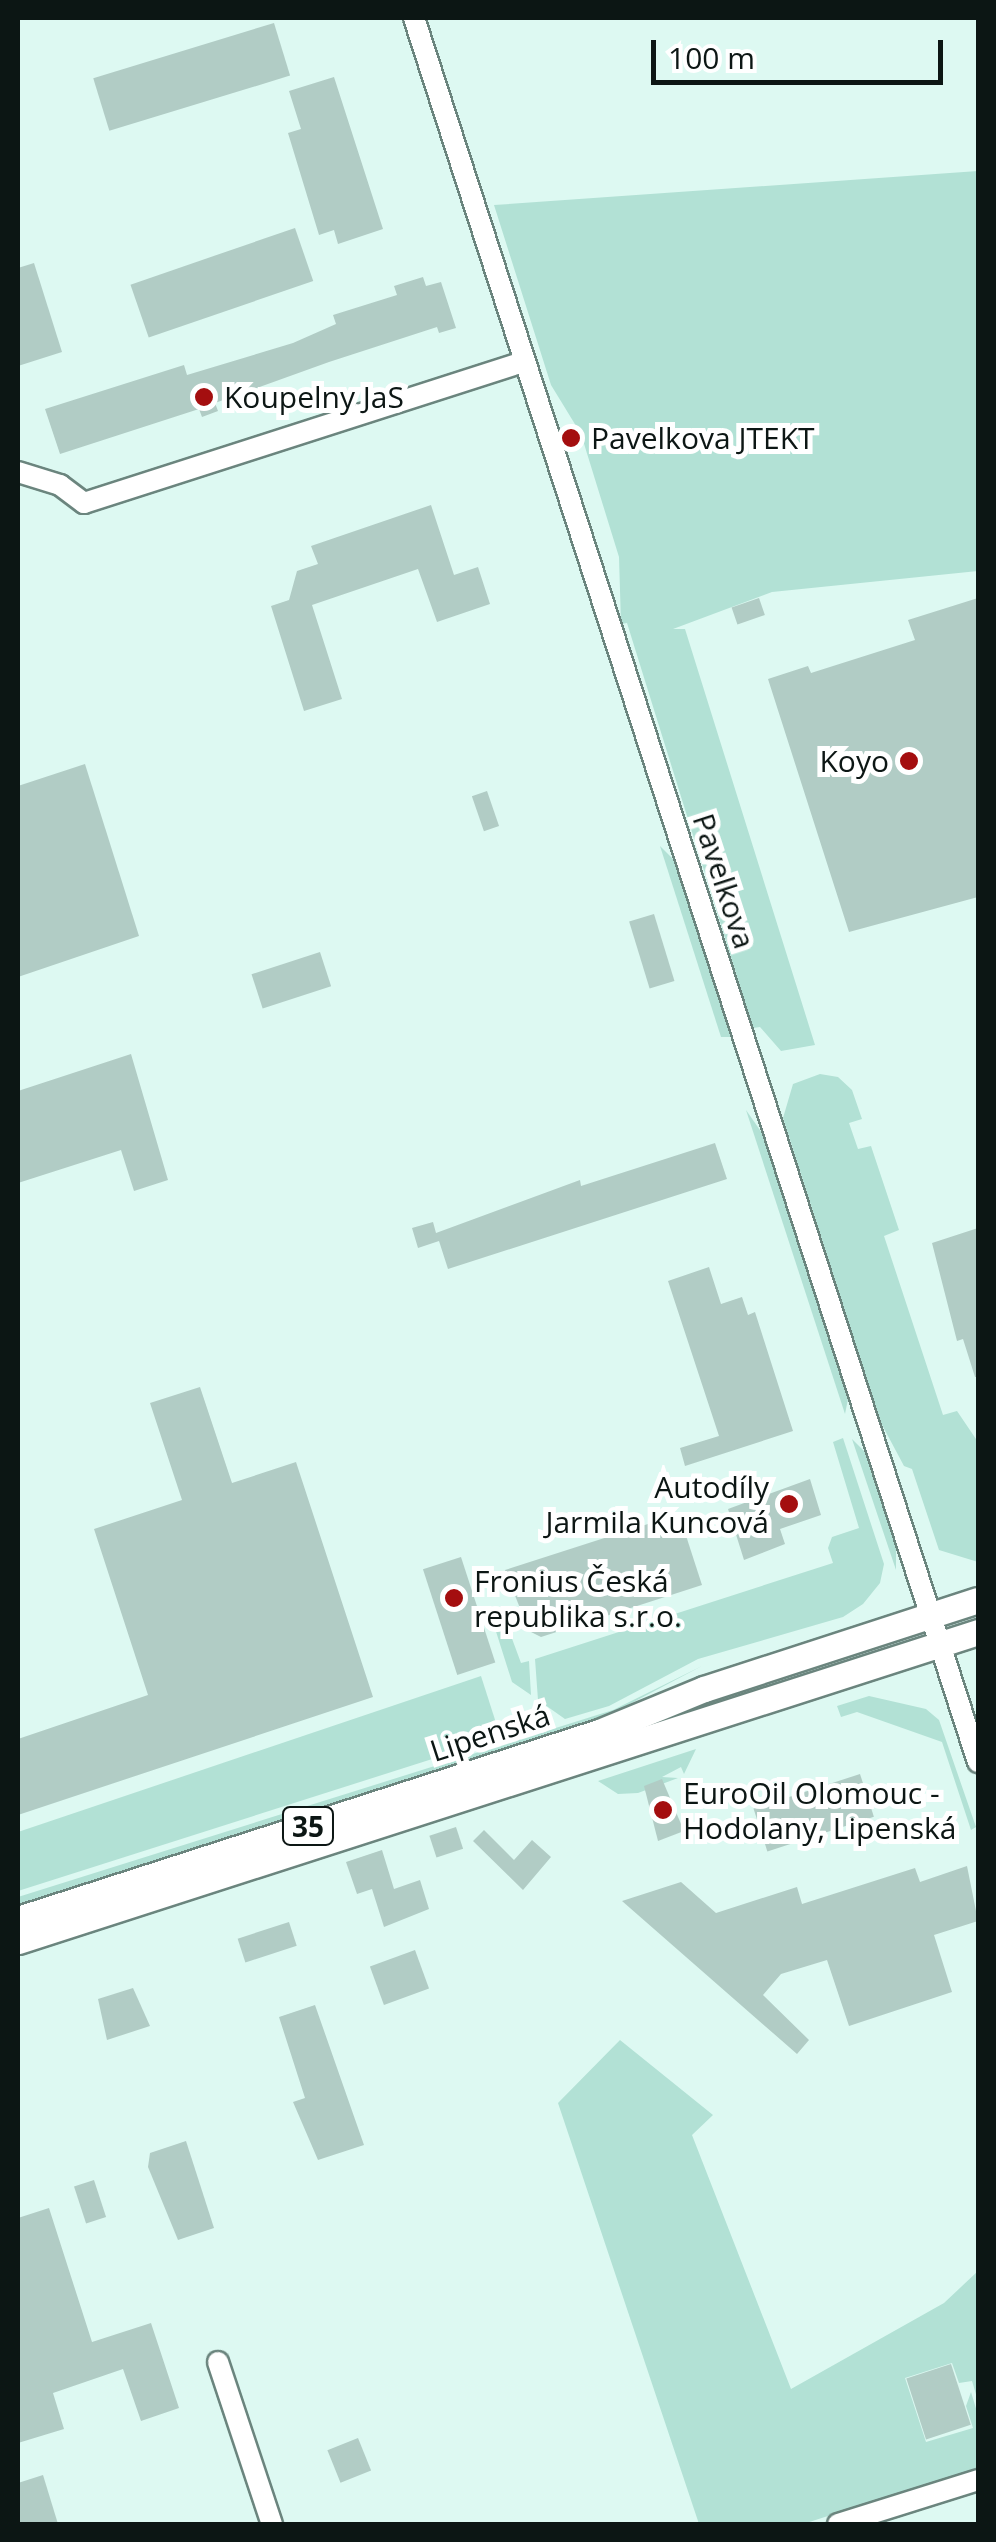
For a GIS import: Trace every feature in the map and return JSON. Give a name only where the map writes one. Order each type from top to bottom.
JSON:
[{"type":"main road","name":"Lipenská","points":[[18,1919],[599,1732],[704,1689],[978,1600]]},
{"type":"main road","name":"Lipenská","points":[[18,1941],[978,1632]]},
{"type":"street","name":"Pavelkova","points":[[414,18],[978,1762]]},
{"type":"street","points":[[18,472],[60,485],[84,502],[525,361]]},
{"type":"street","points":[[218,2362],[272,2524]]},
{"type":"street","points":[[838,2524],[978,2480]]},
{"type":"green space","points":[[978,171],[978,571],[772,592],[673,629],[685,629],[815,1045],[781,1051],[760,1027],[753,1028],[627,623],[621,624],[619,557],[581,434],[551,385],[494,205]]},
{"type":"green space","points":[[660,846],[674,860],[732,1037],[721,1037]]},
{"type":"green space","points":[[820,1074],[838,1077],[852,1090],[862,1119],[849,1123],[858,1149],[871,1146],[899,1230],[884,1236],[943,1415],[957,1411],[978,1442],[978,1562],[939,1550],[912,1469],[904,1466],[880,1421],[783,1118],[793,1084]]},
{"type":"green space","points":[[746,1110],[762,1133],[848,1399],[845,1414]]},
{"type":"green space","points":[[843,1438],[884,1564],[880,1583],[863,1604],[843,1617],[698,1659],[609,1706],[565,1719],[538,1700],[535,1659],[833,1563],[828,1548],[832,1537],[859,1528],[833,1442]]},
{"type":"green space","points":[[852,1439],[865,1452],[896,1545],[896,1570]]},
{"type":"green space","points":[[504,1617],[521,1663],[529,1661],[531,1695],[512,1682],[493,1622]]},
{"type":"green space","points":[[702,1666],[605,1717],[18,1906],[18,1897],[613,1710]]},
{"type":"green space","points":[[481,1676],[497,1726],[495,1739],[18,1891],[18,1832]]},
{"type":"green space","points":[[869,1696],[926,1709],[939,1720],[976,1827],[971,1830],[942,1742],[857,1712],[841,1717],[837,1706]]},
{"type":"green space","points":[[696,1749],[684,1774],[681,1767],[662,1777],[678,1778],[638,1793],[618,1794],[598,1781]]},
{"type":"green space","points":[[620,2040],[713,2115],[692,2135],[791,2389],[944,2303],[978,2271],[978,2401],[972,2381],[959,2383],[952,2363],[905,2378],[926,2442],[973,2428],[966,2406],[971,2392],[978,2415],[978,2468],[803,2524],[699,2524],[558,2103]]},
{"type":"building","points":[[274,23],[290,76],[109,131],[93,78]]},
{"type":"building","points":[[334,77],[383,229],[338,244],[334,230],[319,235],[288,133],[301,129],[289,91]]},
{"type":"building","points":[[295,228],[313,281],[149,338],[130,285]]},
{"type":"building","points":[[34,263],[62,352],[18,366],[18,268]]},
{"type":"building","points":[[423,277],[426,286],[441,282],[456,328],[439,333],[437,327],[329,362],[215,403],[218,411],[202,417],[199,409],[60,454],[45,409],[184,365],[187,375],[293,343],[336,324],[333,315],[397,295],[394,286]]},
{"type":"building","points":[[431,505],[454,575],[478,567],[490,604],[437,622],[418,569],[312,605],[342,699],[304,711],[271,606],[289,600],[297,571],[318,564],[311,546]]},
{"type":"building","points":[[759,598],[765,615],[737,624],[732,607]]},
{"type":"building","name":"Koyo","points":[[978,598],[978,897],[849,932],[768,679],[808,666],[811,673],[915,640],[908,620]]},
{"type":"building","points":[[85,764],[139,936],[18,977],[18,786]]},
{"type":"building","points":[[487,791],[499,826],[484,831],[472,796]]},
{"type":"building","points":[[654,914],[674,981],[650,989],[629,922]]},
{"type":"building","points":[[320,952],[331,986],[263,1008],[252,974]]},
{"type":"building","points":[[131,1054],[168,1180],[134,1191],[121,1150],[18,1183],[18,1091]]},
{"type":"building","points":[[715,1143],[727,1179],[448,1269],[439,1241],[418,1248],[412,1228],[433,1222],[436,1233],[580,1180],[581,1186]]},
{"type":"building","points":[[978,1228],[975,1377],[963,1339],[957,1341],[932,1243]]},
{"type":"building","points":[[709,1267],[721,1304],[742,1297],[748,1315],[755,1312],[793,1431],[685,1466],[680,1448],[719,1436],[668,1281]]},
{"type":"building","points":[[200,1387],[232,1483],[296,1462],[373,1697],[18,1815],[18,1739],[148,1695],[94,1529],[182,1500],[150,1403]]},
{"type":"building","points":[[810,1479],[821,1515],[780,1529],[785,1544],[744,1560],[728,1509]]},
{"type":"building","points":[[679,1514],[702,1585],[541,1637],[529,1631],[505,1570]]},
{"type":"building","name":"Fronius Česká republika s.r.o.","points":[[461,1557],[495,1663],[457,1675],[423,1569]]},
{"type":"building","points":[[860,1774],[874,1817],[767,1851],[753,1809]]},
{"type":"building","points":[[662,1779],[684,1831],[658,1841],[644,1786]]},
{"type":"building","points":[[456,1827],[463,1849],[436,1858],[429,1836]]},
{"type":"building","points":[[484,1830],[514,1860],[532,1840],[551,1857],[523,1890],[473,1841]]},
{"type":"building","points":[[382,1850],[394,1889],[420,1880],[429,1909],[384,1927],[372,1889],[357,1894],[346,1862]]},
{"type":"building","points":[[967,1866],[978,1921],[934,1935],[952,1992],[849,2026],[827,1960],[781,1974],[763,1995],[809,2040],[797,2054],[622,1901],[681,1882],[716,1913],[797,1887],[802,1904],[915,1868],[920,1882]]},
{"type":"building","points":[[289,1922],[297,1946],[245,1962],[238,1939]]},
{"type":"building","points":[[415,1950],[429,1989],[384,2005],[370,1966]]},
{"type":"building","points":[[133,1988],[150,2026],[107,2040],[98,1999]]},
{"type":"building","points":[[315,2005],[364,2145],[318,2160],[293,2102],[305,2098],[279,2017]]},
{"type":"building","points":[[186,2141],[214,2228],[178,2240],[148,2167],[150,2153]]},
{"type":"building","points":[[94,2180],[106,2217],[86,2224],[74,2186]]},
{"type":"building","points":[[49,2208],[92,2342],[151,2323],[179,2408],[141,2421],[123,2369],[53,2393],[64,2429],[18,2443],[18,2218]]},
{"type":"building","points":[[951,2364],[971,2425],[926,2439],[906,2379]]},
{"type":"building","points":[[358,2438],[371,2470],[341,2483],[327,2450]]},
{"type":"building","points":[[43,2475],[58,2524],[18,2524],[18,2483]]},
{"type":"place","name":"Koupelny JaS","points":[[204,397]]},
{"type":"place","name":"Pavelkova JTEKT","points":[[571,438]]},
{"type":"place","name":"Koyo","points":[[909,761]]},
{"type":"place","name":"Autodíly Jarmila Kuncová","points":[[789,1504]]},
{"type":"place","name":"Fronius Česká republika s.r.o.","points":[[454,1598]]},
{"type":"place","name":"EuroOil Olomouc - Hodolany, Lipenská","points":[[663,1810]]}]
